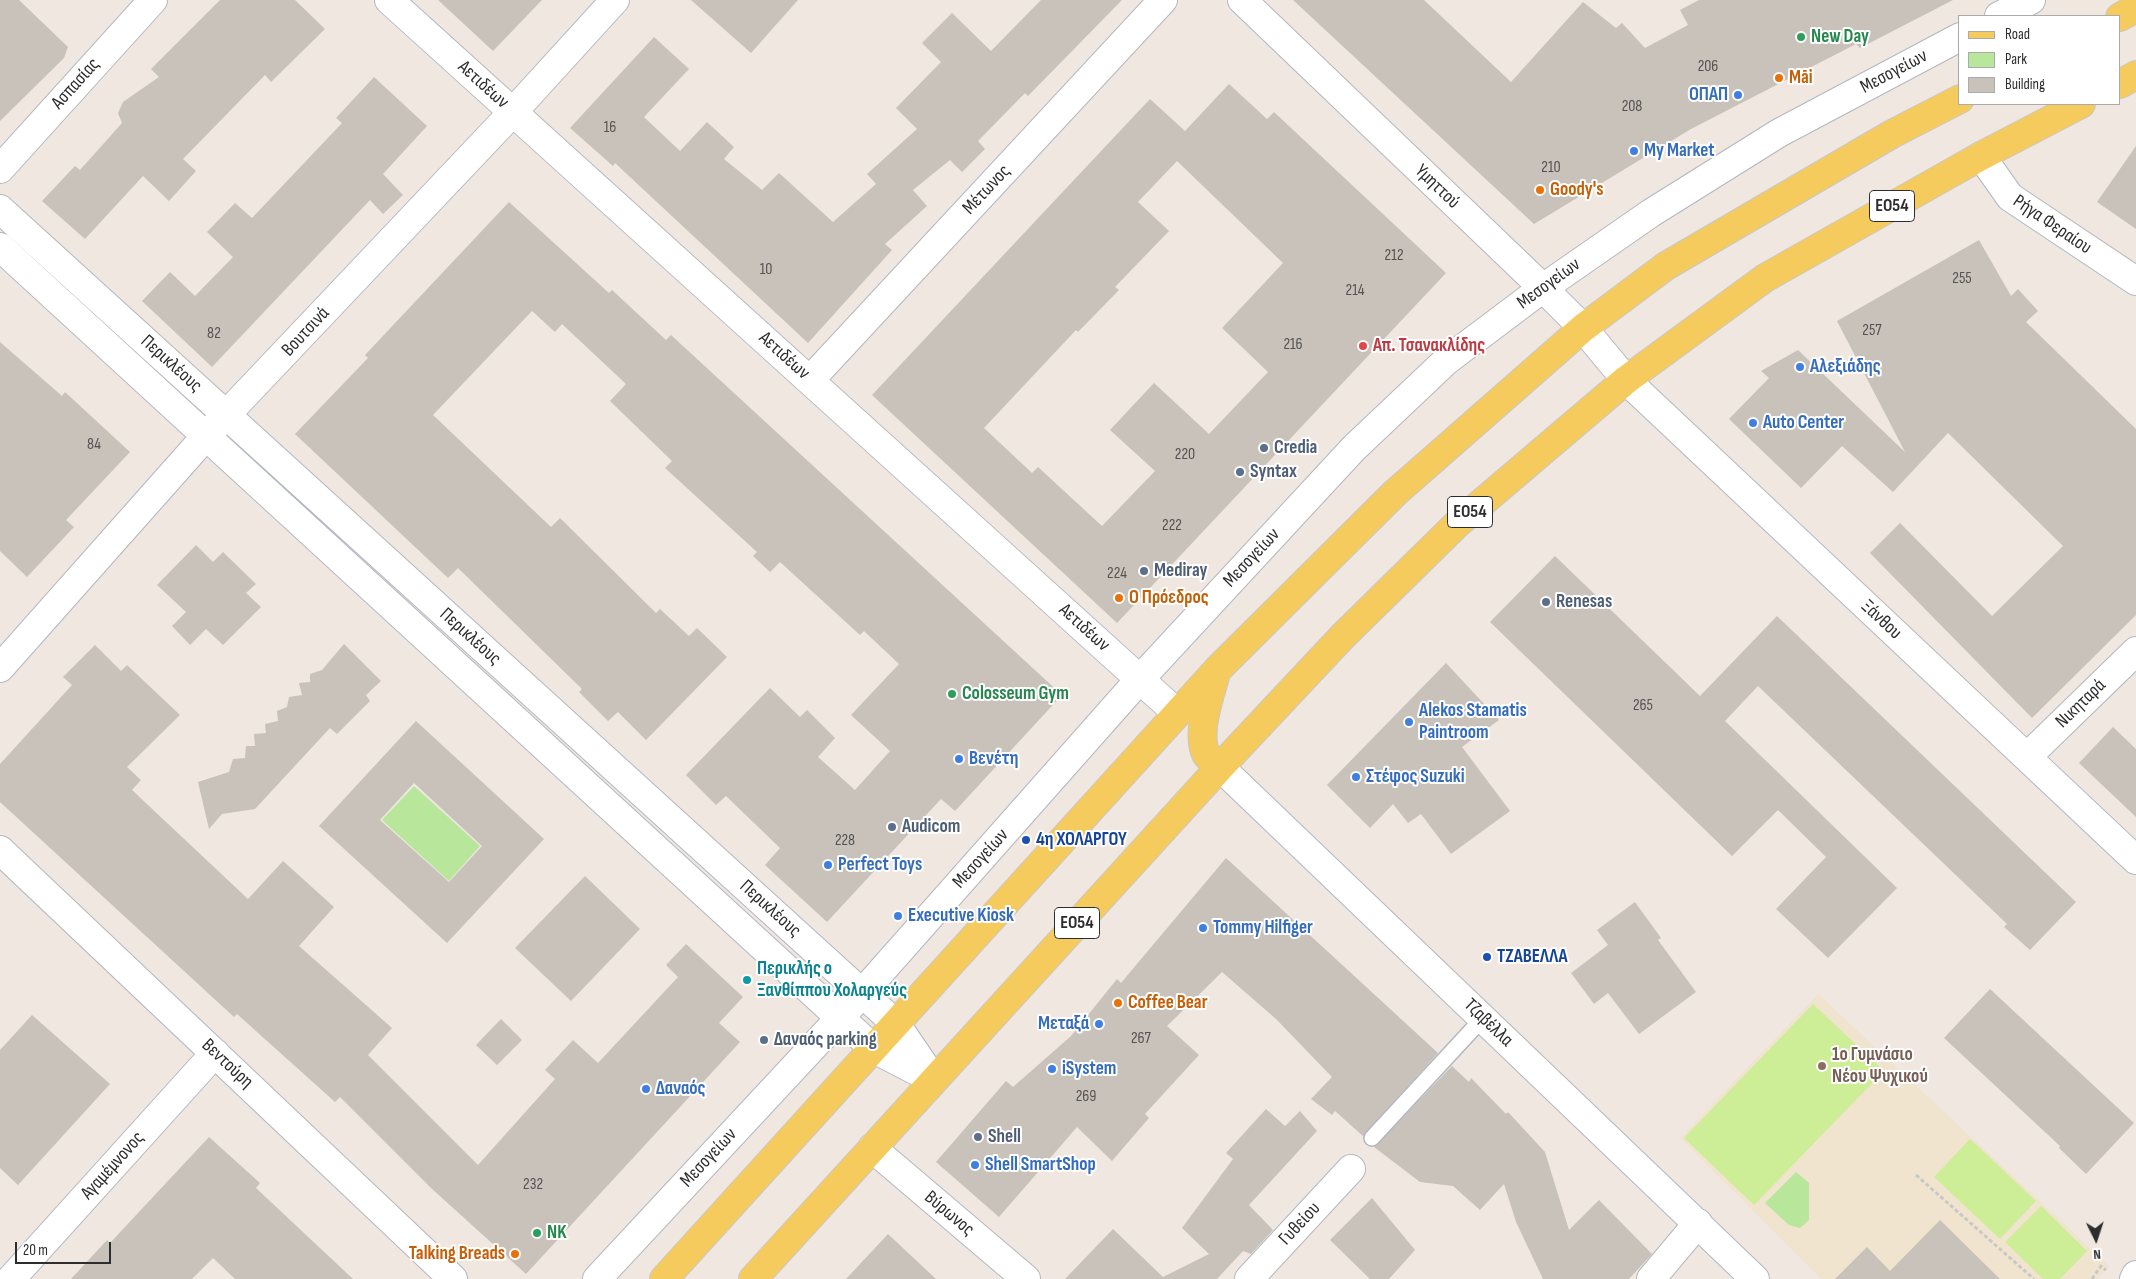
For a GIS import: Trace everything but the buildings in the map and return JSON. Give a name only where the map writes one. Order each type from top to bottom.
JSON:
[{"type":"main road","points":[[2121,16],[2136,8]]},
{"type":"main road","points":[[2121,83],[2136,75]]},
{"type":"main road","points":[[664,1279],[1177,713],[1217,670],[1395,493],[1583,328],[1666,266],[1876,143],[1958,100]]},
{"type":"main road","name":"ΕΟ54","points":[[753,1279],[1220,767],[1342,637],[1458,522],[1626,380],[1765,278],[1981,156],[2079,105]]},
{"type":"main road","points":[[1217,670],[1205,713],[1203,744],[1207,756],[1220,767]]},
{"type":"street","name":"Ασπασίας","points":[[0,169],[153,0]]},
{"type":"street","name":"Αετιδέων","points":[[389,0],[1177,713]]},
{"type":"street","name":"Βουτσινά","points":[[0,668],[206,436],[228,416],[513,112],[615,0]]},
{"type":"street","name":"Μέτωνος","points":[[810,380],[1163,0]]},
{"type":"street","name":"Υμηττού","points":[[1242,0],[1543,288],[1583,328],[1626,380]]},
{"type":"street","name":"Μεσογείων","points":[[597,1279],[862,994],[1140,679],[1354,448],[1446,361],[1543,288],[1633,225],[1779,133],[1958,38]]},
{"type":"street","name":"Ρήγα Φεραίου","points":[[1981,156],[2010,198],[2136,281]]},
{"type":"street","name":"Περικλέους","points":[[0,209],[896,1024],[934,1080]]},
{"type":"street","name":"Περικλέους","points":[[0,247],[874,1049],[934,1080]]},
{"type":"street","name":"Ξάνθου","points":[[1626,380],[2136,860]]},
{"type":"street","name":"Νικηταρά","points":[[2027,757],[2136,651]]},
{"type":"street","name":"Τζαβέλλα","points":[[1220,767],[1755,1279]]},
{"type":"street","name":"Βεντούρη","points":[[0,850],[453,1279]]},
{"type":"street","name":"Αγαμέμνονος","points":[[11,1279],[215,1053]]},
{"type":"street","name":"Βύρωνος","points":[[872,1148],[1026,1279]]},
{"type":"street","name":"Γυθείου","points":[[1249,1279],[1351,1168]]},
{"type":"street","points":[[1651,1279],[1698,1223]]},
{"type":"street","points":[[2134,1279],[2136,1275]]},
{"type":"lane","points":[[1372,1138],[1483,1018]]},
{"type":"path","points":[[1916,1175],[2034,1279]]},
{"type":"shaded area","name":"1ο Γυμνάσιο Νέου Ψυχικού","points":[[1818,994],[2109,1266],[2098,1279],[1821,1279],[1680,1138]]},
{"type":"green space","points":[[414,786],[480,846],[449,881],[382,820]]},
{"type":"green space","points":[[1813,1004],[1884,1071],[1754,1205],[1684,1138]]},
{"type":"green space","points":[[1970,1139],[2036,1201],[2000,1239],[1934,1177]]},
{"type":"green space","points":[[1796,1172],[1809,1183],[1809,1220],[1800,1228],[1789,1225],[1765,1203]]},
{"type":"green space","points":[[2041,1206],[2087,1251],[2060,1279],[2043,1279],[2005,1242]]},
{"type":"place","name":"New Day","points":[[1801,37]]},
{"type":"place","name":"Māi","points":[[1779,78]]},
{"type":"place","name":"ΟΠΑΠ","points":[[1738,95]]},
{"type":"place","name":"My Market","points":[[1634,151]]},
{"type":"place","name":"Goody's","points":[[1540,190]]},
{"type":"place","name":"Απ. Τσανακλίδης","points":[[1363,346]]},
{"type":"place","name":"Αλεξιάδης","points":[[1800,367]]},
{"type":"place","name":"Auto Center","points":[[1753,423]]},
{"type":"place","name":"Credia","points":[[1264,448]]},
{"type":"place","name":"Syntax","points":[[1240,472]]},
{"type":"place","name":"Mediray","points":[[1144,571]]},
{"type":"place","name":"Ο Πρόεδρος","points":[[1119,598]]},
{"type":"place","name":"Renesas","points":[[1546,602]]},
{"type":"place","name":"Colosseum Gym","points":[[952,694]]},
{"type":"place","name":"Alekos Stamatis Paintroom","points":[[1409,722]]},
{"type":"place","name":"Βενέτη","points":[[959,759]]},
{"type":"place","name":"Στέφος Suzuki","points":[[1356,777]]},
{"type":"place","name":"Audicom","points":[[892,827]]},
{"type":"place","name":"4η ΧΟΛΑΡΓΟΥ","points":[[1026,840]]},
{"type":"place","name":"Perfect Toys","points":[[828,865]]},
{"type":"place","name":"Executive Kiosk","points":[[898,916]]},
{"type":"place","name":"Tommy Hilfiger","points":[[1203,928]]},
{"type":"place","name":"ΤΖΑΒΕΛΛΑ","points":[[1487,957]]},
{"type":"place","name":"Περικλής ο Ξανθίππου Χολαργεύς","points":[[747,980]]},
{"type":"place","name":"Coffee Bear","points":[[1118,1003]]},
{"type":"place","name":"Μεταξά","points":[[1099,1024]]},
{"type":"place","name":"Δαναός parking","points":[[764,1040]]},
{"type":"place","name":"1ο Γυμνάσιο Νέου Ψυχικού","points":[[1822,1066]]},
{"type":"place","name":"iSystem","points":[[1052,1069]]},
{"type":"place","name":"Δαναός","points":[[646,1089]]},
{"type":"place","name":"Shell","points":[[978,1137]]},
{"type":"place","name":"Shell SmartShop","points":[[975,1165]]},
{"type":"place","name":"NK","points":[[537,1233]]},
{"type":"place","name":"Talking Breads","points":[[515,1254]]}]
